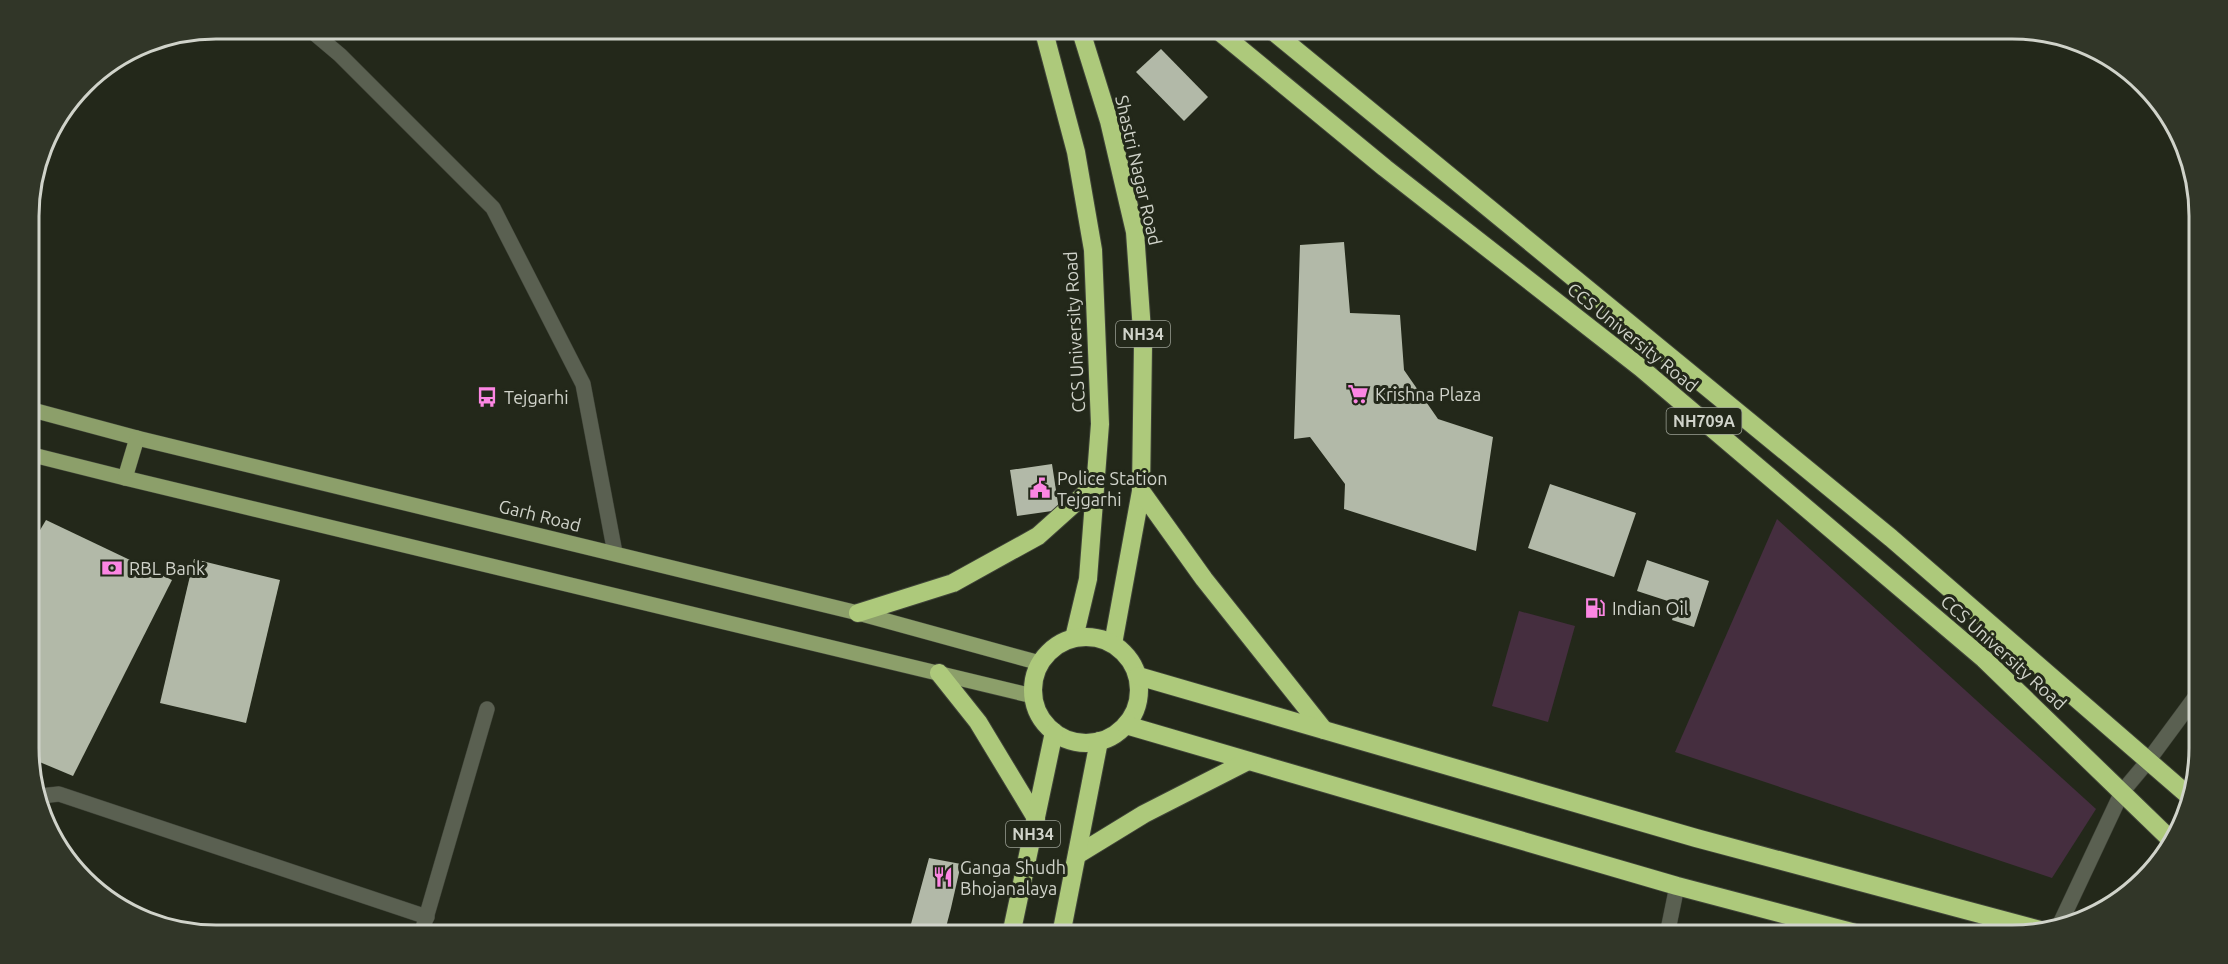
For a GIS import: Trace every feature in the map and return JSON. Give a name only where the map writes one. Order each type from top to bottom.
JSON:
[{"type":"highway","name":"CCS University Road","points":[[1046,39],[1076,152],[1093,250],[1100,424],[1088,579],[1074,638]]},
{"type":"highway","name":"Shastri Nagar Road","points":[[1083,39],[1109,121],[1135,232],[1143,345],[1141,491],[1113,644]]},
{"type":"highway","name":"CCS University Road","points":[[1228,39],[1385,168],[1641,368],[1984,658],[2166,835]]},
{"type":"highway","name":"CCS University Road","points":[[1282,39],[1891,538],[2184,791]]},
{"type":"highway","points":[[1641,368],[1660,348]]},
{"type":"highway","points":[[858,613],[953,583],[1038,536],[1095,485]]},
{"type":"highway","points":[[1141,491],[1204,579],[1324,730]]},
{"type":"highway","points":[[1088,636],[1105,640],[1120,648],[1131,661],[1138,676],[1139,693],[1136,710],[1126,725],[1112,736],[1099,741],[1076,742],[1054,732],[1045,725],[1036,709],[1032,691],[1040,663],[1056,646],[1074,638],[1088,636]]},
{"type":"highway","points":[[939,673],[978,722],[1036,818]]},
{"type":"highway","points":[[1138,676],[1685,834],[2022,925]]},
{"type":"highway","points":[[1126,725],[1677,886],[1825,925]]},
{"type":"highway","name":"NH34","points":[[1013,925],[1054,732]]},
{"type":"highway","name":"NH34","points":[[1063,925],[1099,741]]},
{"type":"highway","points":[[1077,855],[1144,814],[1248,761]]},
{"type":"main road","name":"Garh Road","points":[[39,412],[137,438],[858,613],[1040,663]]},
{"type":"main road","points":[[125,478],[137,438]]},
{"type":"main road","points":[[39,456],[1033,696]]},
{"type":"street","points":[[321,39],[340,55],[493,208],[583,384],[615,553]]},
{"type":"street","points":[[2063,917],[2122,792],[2189,706]]},
{"type":"street","points":[[424,925],[487,710]]},
{"type":"street","points":[[45,795],[59,794],[427,917]]},
{"type":"street","points":[[1669,925],[1677,886]]},
{"type":"shaded area","points":[[1777,519],[2096,809],[2052,878],[1675,752]]},
{"type":"shaded area","points":[[1519,611],[1575,626],[1548,722],[1492,706]]},
{"type":"building","points":[[1161,49],[1208,97],[1184,121],[1136,72]]},
{"type":"building","name":"Krishna Plaza","points":[[1344,242],[1350,313],[1400,315],[1404,370],[1438,419],[1493,437],[1476,551],[1344,509],[1345,484],[1310,437],[1294,439],[1300,245]]},
{"type":"building","points":[[1052,464],[1059,510],[1017,516],[1010,470]]},
{"type":"building","points":[[1550,484],[1636,513],[1614,577],[1528,548]]},
{"type":"building","points":[[46,520],[172,580],[73,776],[40,762],[39,532]]},
{"type":"building","points":[[194,559],[280,580],[246,723],[160,703]]},
{"type":"building","points":[[1647,560],[1709,581],[1694,627],[1672,620],[1677,604],[1637,591]]},
{"type":"building","points":[[929,858],[961,864],[947,925],[911,925]]},
{"type":"place","name":"Krishna Plaza","points":[[1358,394]]},
{"type":"place","name":"Tejgarhi","points":[[487,397]]},
{"type":"place","name":"Police Station Tejgarhi","points":[[1040,488]]},
{"type":"place","name":"RBL Bank","points":[[112,568]]},
{"type":"place","name":"Indian Oil","points":[[1595,608]]},
{"type":"place","name":"Ganga Shudh Bhojanalaya","points":[[943,877]]}]
